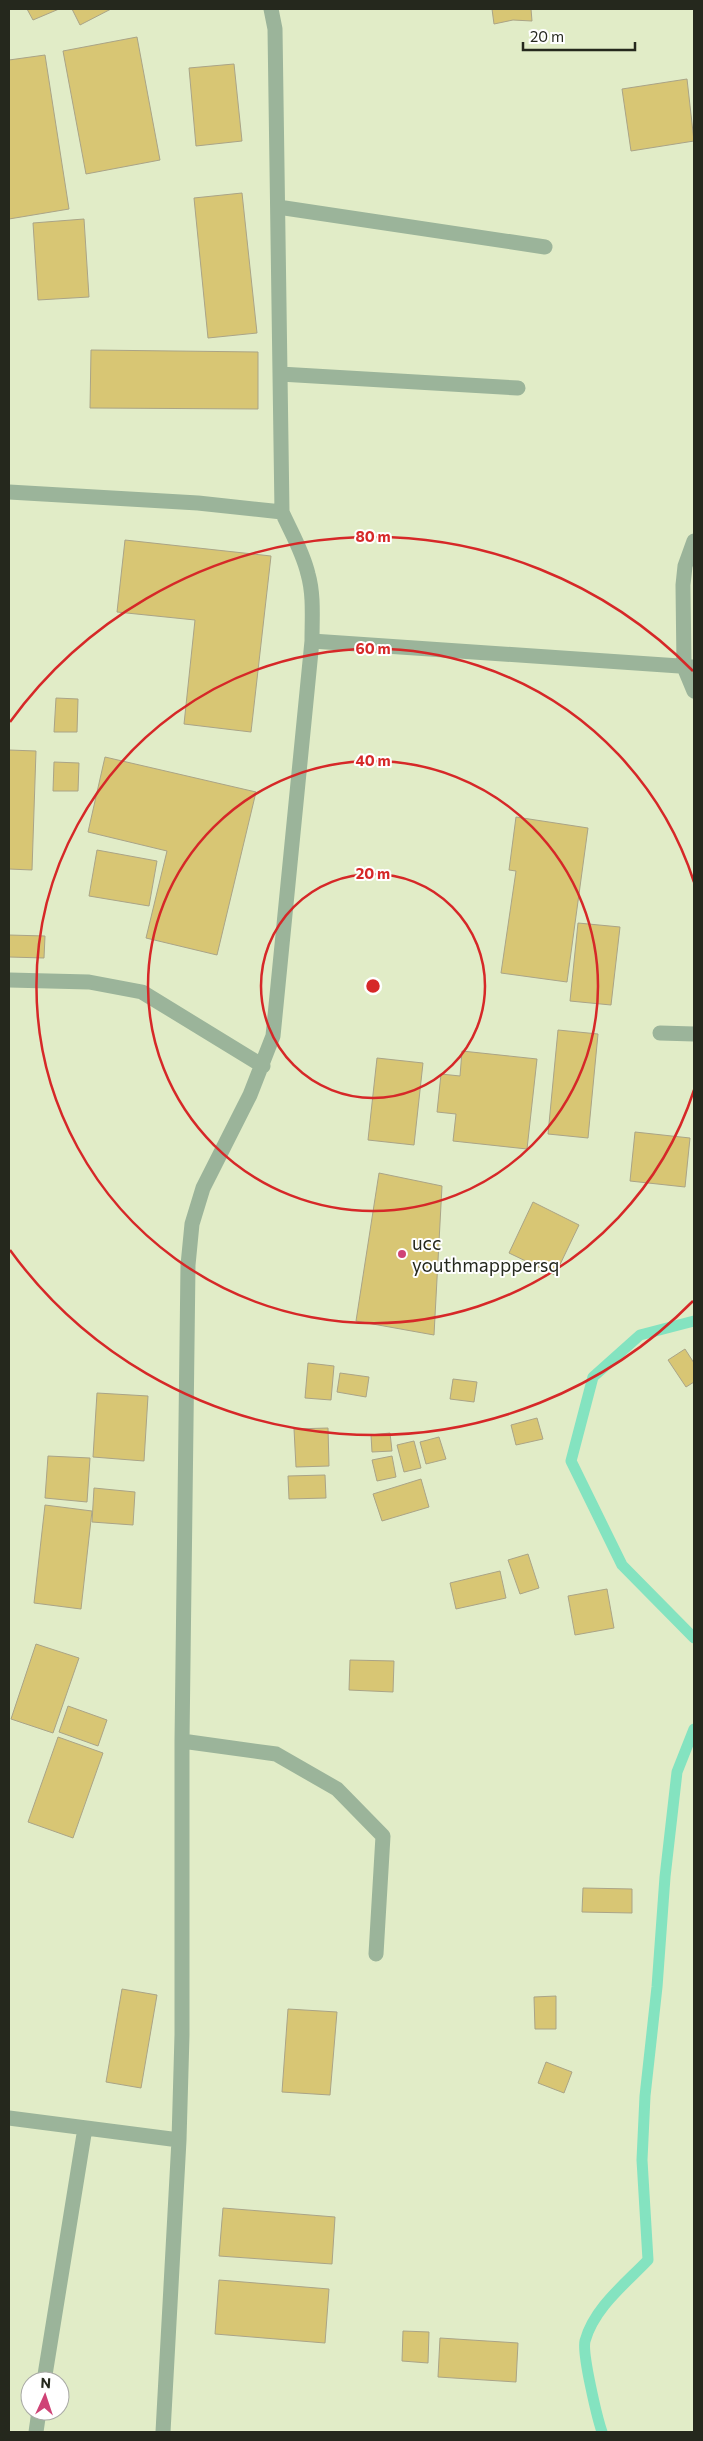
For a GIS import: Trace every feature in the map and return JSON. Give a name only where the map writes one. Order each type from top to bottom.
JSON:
[{"type":"lane","points":[[163,2432],[179,2140],[182,2035],[182,1741],[186,1303],[192,1224],[203,1188],[263,1066],[274,1036],[312,640],[312,594],[308,573],[282,512],[275,29],[271,9]]},
{"type":"lane","points":[[278,207],[545,247]]},
{"type":"lane","points":[[280,374],[518,388]]},
{"type":"lane","points":[[9,492],[198,503],[282,512]]},
{"type":"lane","points":[[694,542],[685,566],[682,585],[689,667],[694,691]]},
{"type":"lane","points":[[312,640],[689,667]]},
{"type":"lane","points":[[9,980],[88,982],[142,992],[263,1066]]},
{"type":"lane","points":[[660,1032],[694,1034]]},
{"type":"lane","points":[[182,1741],[276,1754],[337,1788],[383,1836],[376,1954]]},
{"type":"lane","points":[[9,2118],[179,2140]]},
{"type":"lane","points":[[46,2371],[85,2128]]},
{"type":"shaded area","points":[[9,9],[694,9],[694,2432],[9,2432]]},
{"type":"building","points":[[27,9],[59,9],[33,20]]},
{"type":"building","points":[[72,9],[111,9],[80,25]]},
{"type":"building","points":[[492,9],[531,9],[532,21],[513,20],[494,24]]},
{"type":"building","points":[[137,37],[160,160],[86,174],[63,51]]},
{"type":"building","points":[[45,55],[69,209],[9,219],[9,60]]},
{"type":"building","points":[[234,64],[242,141],[196,146],[189,68]]},
{"type":"building","points":[[687,79],[694,141],[631,151],[622,89]]},
{"type":"building","points":[[242,193],[257,333],[208,338],[194,198]]},
{"type":"building","points":[[84,219],[89,297],[38,300],[33,223]]},
{"type":"building","points":[[91,350],[258,352],[258,409],[90,408]]},
{"type":"building","points":[[125,540],[271,556],[251,732],[184,724],[195,620],[117,612]]},
{"type":"building","points":[[56,698],[78,699],[77,732],[54,732]]},
{"type":"building","points":[[9,750],[36,751],[32,870],[9,869]]},
{"type":"building","points":[[105,757],[256,792],[217,955],[146,938],[167,851],[88,832]]},
{"type":"building","points":[[54,762],[79,763],[78,791],[53,791]]},
{"type":"building","points":[[516,817],[588,828],[567,982],[501,973],[516,871],[509,870]]},
{"type":"building","points":[[97,850],[157,861],[149,906],[89,896]]},
{"type":"building","points":[[578,923],[620,927],[611,1005],[570,1001]]},
{"type":"building","points":[[9,935],[45,936],[44,958],[9,957]]},
{"type":"building","points":[[558,1030],[598,1034],[588,1138],[548,1134]]},
{"type":"building","points":[[462,1051],[537,1059],[527,1149],[453,1141],[456,1114],[437,1112],[441,1074],[460,1076]]},
{"type":"building","points":[[377,1058],[423,1063],[414,1145],[368,1140]]},
{"type":"building","points":[[635,1132],[690,1138],[685,1187],[630,1181]]},
{"type":"building","name":"ucc youthmapppersq","points":[[379,1173],[442,1186],[434,1335],[356,1321]]},
{"type":"building","points":[[533,1202],[579,1225],[555,1275],[509,1253]]},
{"type":"building","points":[[685,1349],[694,1363],[694,1382],[686,1387],[668,1360]]},
{"type":"building","points":[[308,1363],[334,1366],[331,1400],[305,1398]]},
{"type":"building","points":[[340,1373],[369,1377],[366,1397],[337,1392]]},
{"type":"building","points":[[453,1379],[477,1382],[474,1402],[450,1399]]},
{"type":"building","points":[[97,1393],[148,1396],[144,1461],[93,1457]]},
{"type":"building","points":[[537,1418],[543,1439],[516,1445],[511,1425]]},
{"type":"building","points":[[328,1428],[329,1466],[296,1467],[294,1429]]},
{"type":"building","points":[[390,1433],[392,1451],[372,1452],[371,1435]]},
{"type":"building","points":[[439,1437],[446,1459],[426,1464],[420,1442]]},
{"type":"building","points":[[414,1441],[421,1468],[404,1472],[397,1445]]},
{"type":"building","points":[[48,1456],[90,1458],[87,1502],[45,1498]]},
{"type":"building","points":[[392,1456],[396,1477],[377,1481],[372,1460]]},
{"type":"building","points":[[325,1475],[326,1498],[289,1499],[288,1476]]},
{"type":"building","points":[[421,1479],[429,1507],[382,1521],[373,1494]]},
{"type":"building","points":[[94,1488],[135,1492],[133,1525],[92,1522]]},
{"type":"building","points":[[45,1505],[92,1511],[81,1609],[34,1603]]},
{"type":"building","points":[[528,1554],[539,1588],[520,1594],[508,1560]]},
{"type":"building","points":[[500,1571],[506,1598],[456,1609],[450,1583]]},
{"type":"building","points":[[607,1589],[614,1628],[575,1635],[568,1596]]},
{"type":"building","points":[[36,1644],[79,1658],[53,1733],[11,1719]]},
{"type":"building","points":[[350,1660],[394,1661],[393,1692],[349,1690]]},
{"type":"building","points":[[68,1706],[107,1720],[98,1746],[59,1732]]},
{"type":"building","points":[[58,1737],[103,1753],[73,1838],[28,1822]]},
{"type":"building","points":[[583,1888],[632,1889],[632,1913],[582,1912]]},
{"type":"building","points":[[122,1989],[157,1995],[141,2088],[106,2082]]},
{"type":"building","points":[[556,1996],[556,2029],[535,2029],[534,1997]]},
{"type":"building","points":[[288,2009],[337,2012],[330,2095],[282,2092]]},
{"type":"building","points":[[546,2062],[572,2072],[564,2093],[538,2083]]},
{"type":"building","points":[[223,2208],[335,2217],[332,2264],[219,2256]]},
{"type":"building","points":[[219,2280],[329,2289],[325,2343],[215,2334]]},
{"type":"building","points":[[403,2331],[429,2332],[428,2363],[402,2361]]},
{"type":"building","points":[[440,2338],[518,2343],[516,2382],[438,2377]]},
{"type":"waterway","points":[[694,1321],[640,1335],[593,1377],[571,1461],[622,1565],[694,1638]]},
{"type":"waterway","points":[[602,2432],[588,2372],[585,2341],[589,2329],[603,2307],[620,2287],[648,2260],[642,2160],[645,2096],[657,1987],[665,1877],[677,1772],[694,1729]]},
{"type":"place","name":"ucc youthmapppersq","points":[[402,1254]]}]
